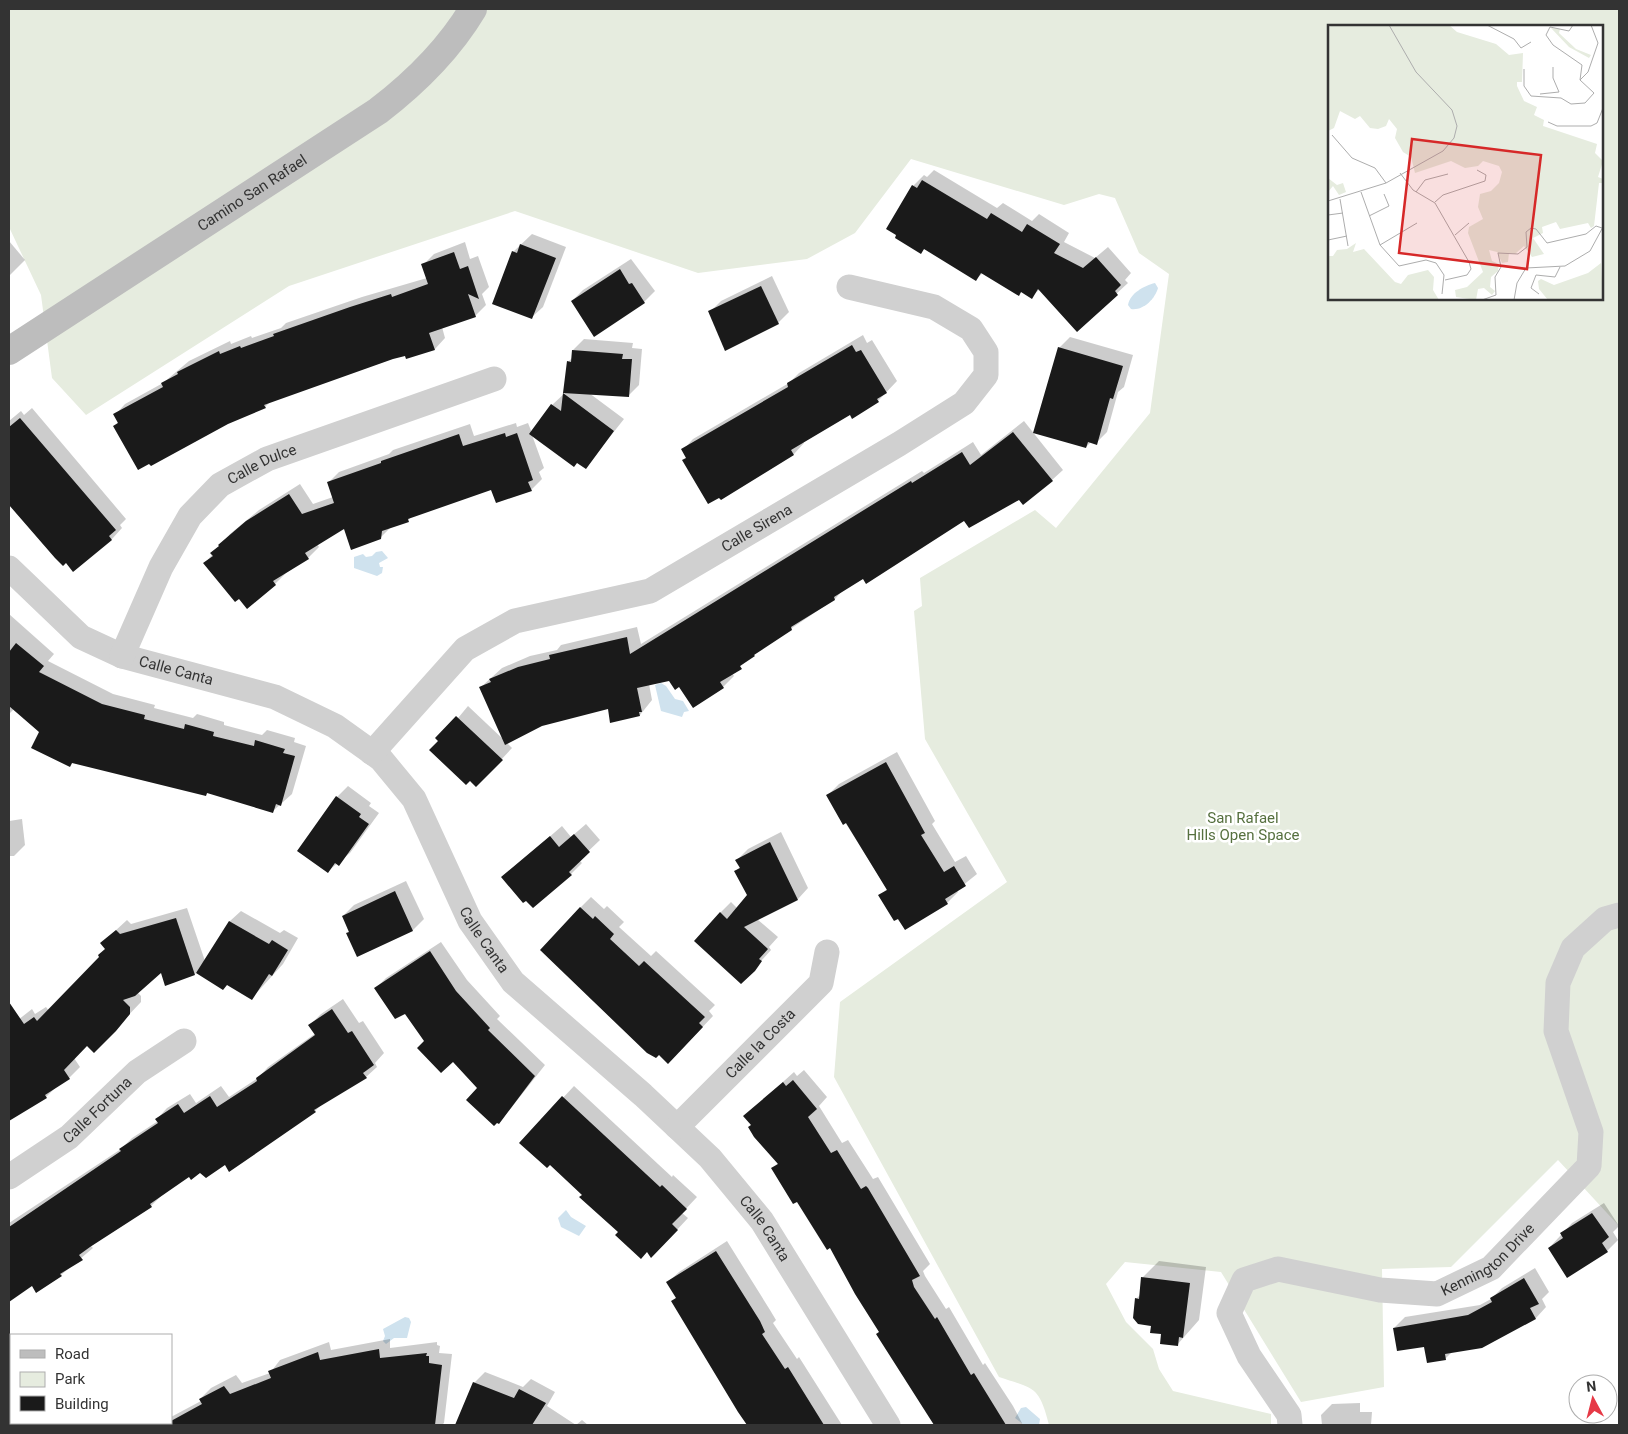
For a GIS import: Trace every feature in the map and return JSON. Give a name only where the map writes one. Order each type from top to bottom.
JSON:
[{"type":"street","name":"Camino San Rafael","points":[[9,351],[378,111],[402,92],[431,64],[460,31],[473,9]]},
{"type":"street","name":"Calle Sirena","points":[[372,753],[465,649],[515,621],[650,591],[899,444],[964,403],[986,375],[986,352],[972,329],[934,307],[849,287]]},
{"type":"street","name":"Calle Dulce","points":[[122,656],[161,567],[190,516],[220,484],[267,459],[494,379]]},
{"type":"street","name":"Calle Canta","points":[[9,568],[81,637],[122,656],[275,697],[335,726],[381,759],[414,799],[470,921],[513,982],[678,1127],[710,1158],[762,1221],[888,1425]]},
{"type":"street","name":"Kennington Drive","points":[[1290,1425],[1289,1415],[1249,1356],[1230,1313],[1244,1280],[1278,1269],[1380,1290],[1437,1294],[1491,1268],[1589,1166],[1591,1132],[1556,1031],[1558,984],[1574,948],[1606,919],[1619,915]]},
{"type":"street","name":"Calle la Costa","points":[[678,1127],[821,983],[827,952]]},
{"type":"street","name":"Calle Fortuna","points":[[9,1177],[69,1137],[137,1072],[184,1041]]},
{"type":"green space","name":"San Rafael Hills Open Space","points":[[9,9],[1619,9],[1619,1226],[1558,1160],[1451,1267],[1382,1269],[1384,1387],[1301,1402],[1221,1272],[1125,1262],[1106,1284],[1126,1322],[1153,1349],[1159,1369],[1173,1391],[1271,1414],[1271,1425],[1049,1425],[1042,1403],[1034,1391],[1021,1384],[999,1377],[834,1077],[840,1002],[1007,882],[925,739],[914,611],[922,606],[920,578],[1035,510],[1056,528],[1150,413],[1169,274],[1139,253],[1115,198],[1099,194],[1064,205],[911,159],[855,233],[807,259],[698,273],[515,211],[289,286],[86,415],[52,378],[41,295],[9,227]]},
{"type":"water","points":[[1155,283],[1158,288],[1151,300],[1140,308],[1131,309],[1128,305],[1132,297],[1142,288]]},
{"type":"water","points":[[382,551],[388,558],[379,563],[380,567],[383,567],[382,573],[377,576],[354,568],[354,557],[363,554],[366,557],[372,556],[376,552]]},
{"type":"water","points":[[661,683],[666,686],[675,699],[683,701],[689,711],[684,712],[682,717],[661,711],[655,685]]},
{"type":"water","points":[[566,1210],[571,1217],[586,1226],[579,1236],[561,1227],[558,1218]]},
{"type":"water","points":[[405,1317],[409,1318],[411,1322],[407,1338],[394,1338],[386,1344],[383,1341],[385,1336],[383,1329]]},
{"type":"water","points":[[1026,1407],[1040,1419],[1039,1425],[1024,1425],[1015,1418],[1021,1408]]},
{"type":"building","points":[[922,180],[987,219],[991,213],[1022,232],[1027,224],[1060,244],[1054,253],[1083,268],[1096,257],[1121,285],[1115,291],[1118,295],[1077,332],[1038,289],[1032,299],[1021,292],[1019,296],[981,273],[976,281],[924,249],[921,254],[895,238],[896,235],[886,229],[912,185],[917,188]]},
{"type":"building","points":[[520,244],[556,258],[532,319],[492,304],[512,251],[517,253]]},
{"type":"building","points":[[454,252],[460,269],[468,266],[479,299],[468,294],[476,317],[429,333],[435,350],[406,359],[405,356],[393,359],[264,405],[266,408],[228,424],[151,466],[149,464],[138,470],[113,426],[118,423],[113,414],[163,387],[161,383],[178,374],[177,372],[219,351],[220,354],[240,346],[241,348],[274,336],[273,334],[350,307],[391,294],[392,297],[428,284],[421,264]]},
{"type":"building","points":[[620,269],[629,284],[632,283],[645,303],[594,337],[571,301]]},
{"type":"building","points":[[761,286],[779,324],[725,351],[708,311]]},
{"type":"building","points":[[852,345],[856,352],[861,350],[887,393],[877,399],[879,402],[852,419],[850,415],[791,450],[794,455],[721,500],[719,498],[708,504],[682,460],[686,458],[681,449],[788,387],[787,383]]},
{"type":"building","points":[[1058,347],[1123,366],[1113,399],[1110,398],[1097,445],[1088,442],[1086,448],[1033,433]]},
{"type":"building","points":[[572,350],[623,354],[622,359],[632,359],[629,397],[563,393],[567,361],[571,362]]},
{"type":"building","points":[[563,393],[614,431],[586,469],[577,463],[574,467],[529,434],[551,404],[561,411]]},
{"type":"building","points":[[20,418],[116,530],[109,536],[112,540],[73,572],[66,563],[63,566],[55,558],[9,505],[9,427]]},
{"type":"building","points":[[1013,432],[1053,481],[1023,505],[1019,500],[969,528],[964,521],[866,584],[863,579],[834,597],[835,600],[791,627],[792,630],[754,655],[740,666],[742,669],[720,682],[724,688],[693,708],[679,687],[675,690],[669,681],[637,688],[642,712],[639,712],[640,716],[610,723],[608,709],[542,726],[505,745],[479,687],[491,682],[489,679],[518,667],[550,659],[549,655],[627,637],[630,654],[911,481],[912,483],[962,452],[970,465]]},
{"type":"building","points":[[505,433],[506,437],[517,433],[533,480],[528,482],[532,491],[496,503],[491,490],[408,519],[409,522],[382,531],[381,539],[351,550],[344,529],[305,553],[309,559],[273,581],[276,585],[247,609],[239,599],[235,602],[203,563],[213,556],[210,553],[218,545],[246,521],[289,494],[302,514],[334,503],[327,482],[459,434],[463,446]]},
{"type":"building","points":[[16,643],[44,666],[39,672],[102,704],[145,715],[144,719],[184,729],[185,724],[214,732],[213,736],[254,746],[255,740],[285,749],[283,753],[295,756],[281,806],[276,804],[273,813],[207,793],[206,796],[72,763],[70,767],[31,748],[39,732],[9,706],[9,652]]},
{"type":"building","points":[[456,716],[503,760],[476,787],[470,781],[466,785],[429,750],[438,741],[435,738]]},
{"type":"building","points":[[886,762],[925,833],[921,835],[944,872],[954,866],[966,886],[945,899],[948,904],[905,930],[898,919],[894,921],[878,895],[887,890],[846,823],[843,825],[826,795]]},
{"type":"building","points":[[336,796],[361,814],[359,817],[369,824],[339,866],[335,863],[328,873],[297,851]]},
{"type":"building","points":[[574,834],[590,852],[569,872],[572,875],[533,908],[526,901],[523,903],[501,877],[550,836],[559,847]]},
{"type":"building","points":[[770,842],[798,900],[744,927],[768,949],[759,959],[762,961],[755,971],[741,984],[694,941],[720,912],[727,919],[747,895],[734,871],[740,868],[735,860]]},
{"type":"building","points":[[395,891],[413,931],[357,957],[346,933],[349,932],[342,916]]},
{"type":"building","points":[[580,907],[593,919],[595,916],[614,934],[610,939],[639,966],[644,961],[705,1017],[699,1023],[703,1027],[668,1064],[659,1055],[656,1058],[647,1053],[540,950]]},
{"type":"building","points":[[176,918],[195,975],[165,986],[161,973],[135,996],[123,1000],[130,1007],[130,1014],[116,1031],[94,1053],[87,1046],[64,1070],[70,1079],[45,1095],[47,1098],[9,1121],[9,1002],[24,1024],[34,1017],[37,1021],[99,957],[98,955],[105,949],[100,943],[116,930],[120,934]]},
{"type":"building","points":[[229,921],[269,944],[272,940],[288,950],[272,976],[269,974],[252,1000],[227,985],[223,990],[196,973]]},
{"type":"building","points":[[430,951],[456,991],[490,1028],[488,1030],[535,1076],[499,1124],[497,1123],[494,1126],[466,1100],[477,1088],[453,1062],[441,1073],[417,1048],[424,1041],[405,1014],[395,1019],[374,988]]},
{"type":"building","points":[[332,1009],[348,1033],[352,1031],[374,1065],[363,1073],[367,1078],[314,1110],[316,1112],[229,1172],[225,1165],[206,1178],[200,1173],[191,1180],[189,1177],[150,1204],[152,1207],[79,1255],[83,1260],[60,1274],[62,1276],[36,1293],[32,1286],[9,1302],[9,1227],[121,1151],[119,1149],[158,1123],[155,1119],[178,1104],[184,1113],[210,1096],[217,1107],[257,1081],[256,1078],[315,1035],[308,1025]]},
{"type":"building","points":[[793,1080],[817,1109],[808,1117],[831,1153],[837,1150],[861,1189],[866,1186],[868,1188],[920,1276],[912,1280],[914,1287],[935,1319],[937,1317],[971,1375],[974,1373],[1006,1425],[934,1425],[876,1334],[879,1332],[855,1294],[830,1248],[827,1250],[797,1202],[793,1204],[771,1168],[778,1164],[754,1137],[748,1127],[751,1125],[743,1116],[783,1082],[786,1086]]},
{"type":"building","points":[[562,1096],[660,1187],[662,1185],[687,1209],[672,1224],[678,1230],[651,1258],[647,1252],[641,1259],[615,1235],[618,1232],[579,1197],[582,1195],[550,1165],[547,1168],[519,1143]]},
{"type":"building","points":[[1592,1213],[1609,1237],[1602,1243],[1608,1252],[1567,1278],[1548,1248],[1563,1238],[1560,1233]]},
{"type":"building","points":[[716,1251],[760,1321],[765,1332],[762,1334],[785,1369],[788,1367],[824,1425],[747,1425],[738,1412],[671,1301],[676,1298],[666,1282]]},
{"type":"building","points":[[1141,1277],[1190,1283],[1183,1338],[1179,1337],[1178,1346],[1160,1344],[1161,1334],[1150,1333],[1151,1326],[1138,1324],[1133,1318],[1135,1298],[1139,1299]]},
{"type":"building","points":[[1524,1278],[1539,1304],[1530,1308],[1536,1319],[1482,1348],[1445,1354],[1446,1360],[1427,1363],[1424,1347],[1397,1351],[1393,1328],[1468,1315],[1492,1302],[1490,1298]]},
{"type":"building","points":[[379,1349],[380,1358],[427,1353],[426,1356],[429,1356],[429,1363],[442,1365],[435,1425],[162,1425],[172,1424],[172,1420],[202,1404],[199,1399],[224,1386],[230,1394],[271,1378],[268,1371],[318,1352],[320,1360]]},
{"type":"building","points":[[473,1382],[514,1398],[519,1389],[546,1403],[532,1425],[455,1425]]}]
